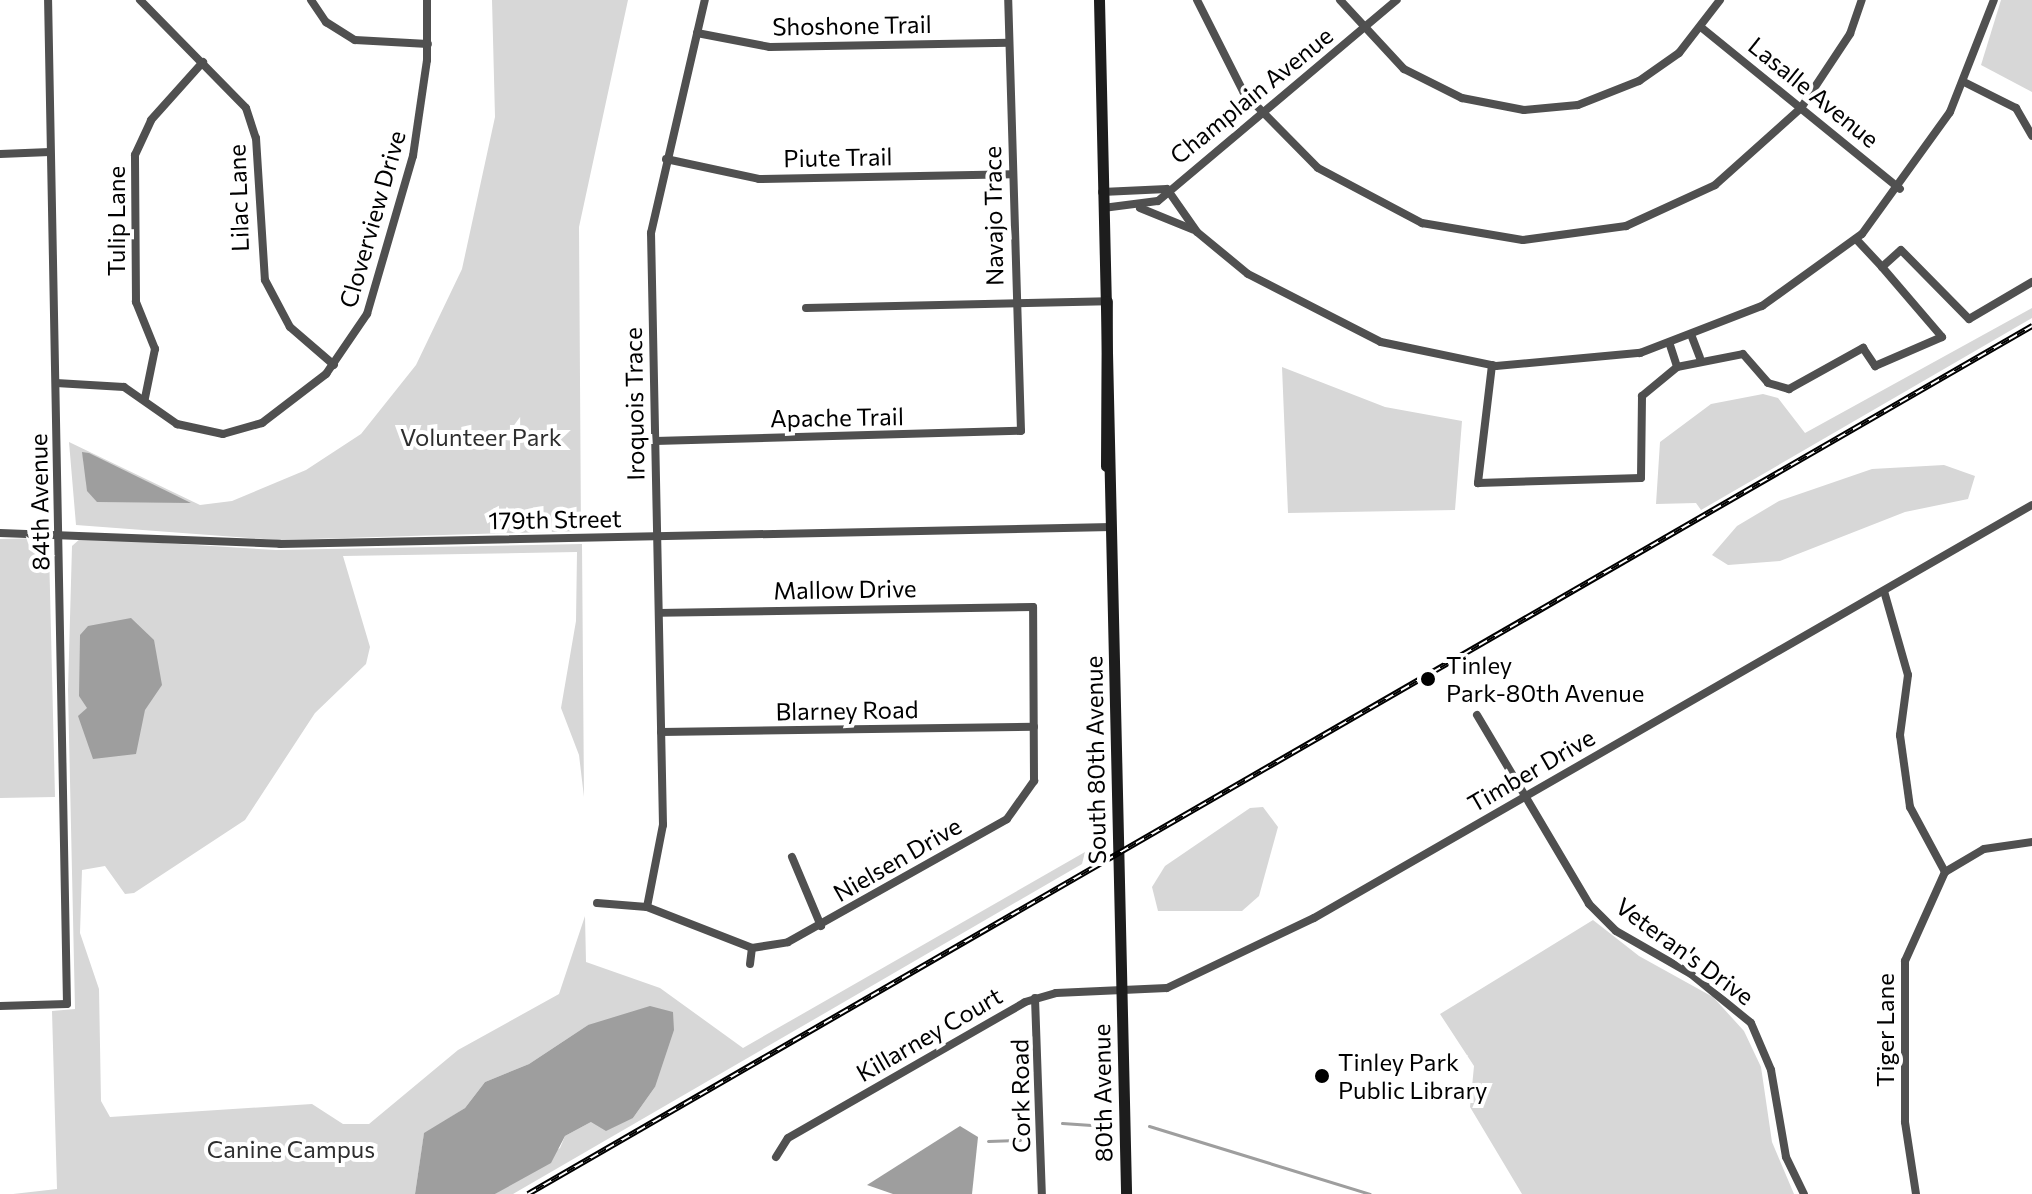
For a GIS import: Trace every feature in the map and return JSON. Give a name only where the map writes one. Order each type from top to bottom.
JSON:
[{"type":"street","name":"84th Avenue","points":[[0,1006],[67,1004],[48,0]]},
{"type":"street","name":"Lilac Lane","points":[[140,0],[241,99],[254,126],[260,252],[269,294],[290,327],[334,365]]},
{"type":"street","points":[[311,0],[326,22],[355,40],[428,44]]},
{"type":"street","name":"Cloverview Drive","points":[[56,383],[108,383],[145,398],[188,428],[239,432],[285,409],[334,365],[378,283],[420,124],[428,44],[427,0]]},
{"type":"street","name":"Iroquois Trace","points":[[647,907],[663,825],[651,233],[705,0]]},
{"type":"street","name":"Navajo Trace","points":[[1008,0],[1021,431]]},
{"type":"street","name":"South 80th Avenue","points":[[1099,0],[1122,992]]},
{"type":"street","points":[[1197,0],[1219,51],[1261,114],[1335,181],[1393,211],[1464,234],[1541,240],[1626,226],[1682,203],[1740,167],[1801,108],[1850,34],[1862,0]]},
{"type":"street","points":[[1340,0],[1361,31],[1440,90],[1495,107],[1548,110],[1639,81],[1702,28],[1720,0]]},
{"type":"street","name":"Champlain Avenue","points":[[1103,208],[1136,207],[1158,201],[1167,189],[1397,0]]},
{"type":"street","points":[[1167,189],[1197,232],[1248,274],[1336,324],[1402,349],[1492,365],[1584,363],[1670,345],[1787,292],[1856,239],[1900,189],[1966,83],[1994,0]]},
{"type":"street","name":"Lasalle Avenue","points":[[1702,28],[1900,189]]},
{"type":"street","name":"Shoshone Trail","points":[[697,33],[770,47],[1009,43]]},
{"type":"street","name":"Tulip Lane","points":[[145,398],[155,349],[136,302],[135,155],[151,120],[203,62]]},
{"type":"street","points":[[1966,83],[2016,108],[2032,136]]},
{"type":"street","points":[[0,154],[50,152]]},
{"type":"street","name":"Piute Trail","points":[[666,159],[759,179],[1012,174]]},
{"type":"street","name":"Champlain Avenue","points":[[1102,192],[1167,189]]},
{"type":"street","points":[[1136,207],[1197,232]]},
{"type":"street","points":[[1492,365],[1478,483],[1641,478],[1642,396],[1677,367],[1700,358],[1748,356],[1768,383],[1789,389],[1863,348],[1875,366],[1942,337],[1856,239]]},
{"type":"street","points":[[1882,267],[1901,250],[1969,319],[2032,282]]},
{"type":"street","points":[[806,308],[1107,301]]},
{"type":"street","points":[[1692,337],[1700,358]]},
{"type":"street","points":[[1670,345],[1677,367]]},
{"type":"street","name":"Apache Trail","points":[[655,441],[1021,431]]},
{"type":"street","name":"Timber Drive","points":[[1122,992],[1167,988],[1314,918],[2032,505]]},
{"type":"street","name":"179th Street","points":[[0,533],[60,532],[280,544],[1112,527]]},
{"type":"street","points":[[1884,591],[1908,675],[1900,735],[1910,807],[1945,872],[1984,849],[2032,842]]},
{"type":"street","name":"Mallow Drive","points":[[659,613],[1033,607]]},
{"type":"street","name":"Nielsen Drive","points":[[752,948],[821,926],[1015,813],[1034,781],[1033,607]]},
{"type":"street","name":"Veteran's Drive","points":[[1477,715],[1589,904],[1616,931],[1691,974],[1751,1023],[1771,1070],[1786,1157],[1804,1194]]},
{"type":"street","name":"Blarney Road","points":[[661,732],[1034,727]]},
{"type":"street","points":[[792,857],[821,926]]},
{"type":"street","name":"Tiger Lane","points":[[1916,1194],[1905,1122],[1905,961],[1945,872]]},
{"type":"street","points":[[597,903],[647,907],[752,948],[750,964]]},
{"type":"street","name":"Killarney Court","points":[[776,1157],[788,1138],[1035,998],[1122,992]]},
{"type":"street","name":"80th Avenue","points":[[1122,992],[1126,1194]]},
{"type":"street","name":"Cork Road","points":[[1035,998],[1042,1194]]},
{"type":"green space","name":"Volunteer Park","points":[[492,0],[628,0],[579,227],[581,531],[277,540],[76,525],[69,442],[200,505],[232,501],[306,470],[361,434],[416,365],[462,269],[495,117]]},
{"type":"green space","points":[[2001,0],[2032,0],[2032,92],[1981,65]]},
{"type":"green space","points":[[2032,308],[2032,318],[1701,510],[1696,503],[1656,504],[1660,442],[1711,404],[1763,394],[1778,398],[1805,433]]},
{"type":"green space","points":[[1282,367],[1385,407],[1462,421],[1455,510],[1288,513]]},
{"type":"green space","points":[[1944,465],[1975,476],[1968,499],[1905,512],[1780,561],[1728,565],[1712,555],[1737,526],[1779,501],[1872,469]]},
{"type":"green space","points":[[38,538],[49,550],[55,797],[0,798],[0,539]]},
{"type":"green space","name":"Canine Campus","points":[[81,538],[276,550],[582,544],[584,797],[579,755],[561,708],[576,621],[577,552],[343,556],[370,647],[366,664],[315,713],[245,820],[134,893],[125,894],[105,866],[82,870],[80,933],[99,989],[101,1101],[110,1117],[312,1104],[343,1124],[369,1124],[458,1050],[559,994],[585,916],[586,962],[660,988],[743,1048],[1085,852],[1082,864],[513,1194],[495,1194],[560,1148],[565,1136],[591,1122],[633,1118],[655,1087],[588,1025],[529,1064],[485,1082],[465,1108],[424,1134],[415,1194],[13,1194],[57,1189],[52,1011],[75,1009],[68,690],[72,546]]},
{"type":"green space","points":[[1263,807],[1278,827],[1259,896],[1242,911],[1158,911],[1152,887],[1165,866],[1250,808]]},
{"type":"green space","points":[[1593,920],[1639,956],[1713,997],[1744,1031],[1761,1067],[1772,1142],[1794,1194],[1522,1194],[1470,1107],[1474,1066],[1440,1014]]},
{"type":"shaded area","points":[[82,452],[191,503],[97,502],[87,491]]},
{"type":"shaded area","points":[[131,618],[154,640],[162,685],[145,710],[136,754],[93,759],[78,716],[87,708],[79,696],[80,635],[88,626]]},
{"type":"shaded area","points":[[650,1006],[673,1012],[674,1030],[655,1087],[633,1118],[606,1131],[591,1122],[565,1136],[551,1163],[495,1194],[415,1194],[424,1133],[465,1108],[485,1082],[529,1064],[588,1025]]},
{"type":"shaded area","points":[[960,1126],[978,1137],[972,1194],[893,1194],[867,1185]]},
{"type":"waterway","points":[[1062,1123],[1106,1126]]},
{"type":"waterway","points":[[1149,1126],[1370,1194]]},
{"type":"waterway","points":[[988,1141],[1020,1140]]},
{"type":"railway","points":[[528,1194],[2032,326]]},
{"type":"place","name":"Tinley Park-80th Avenue","points":[[1428,679]]},
{"type":"place","name":"Tinley Park Public Library","points":[[1322,1076]]}]
